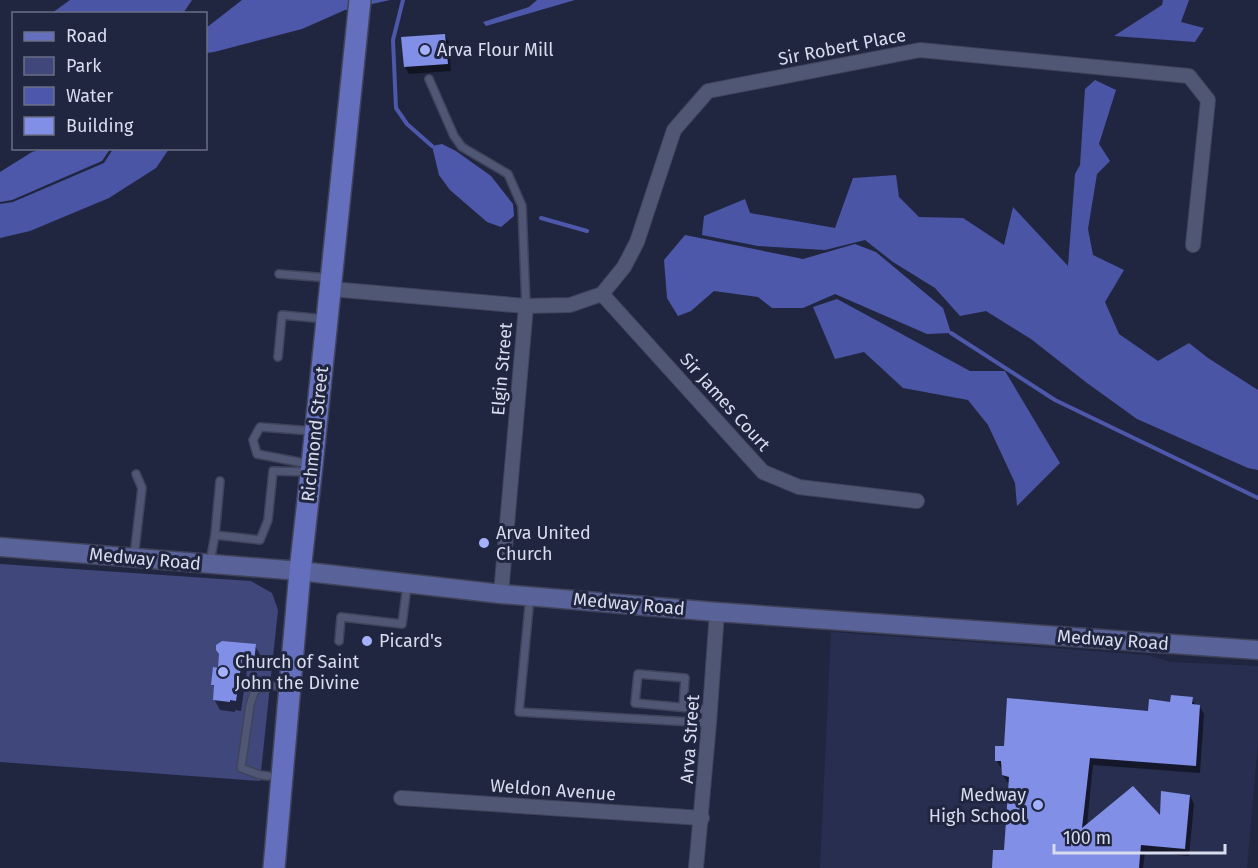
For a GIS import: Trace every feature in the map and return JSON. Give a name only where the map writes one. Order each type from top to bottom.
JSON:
[{"type":"main road","name":"Richmond Street","points":[[274,868],[300,571],[360,0]]},
{"type":"main road","name":"Medway Road","points":[[0,547],[300,571],[501,594],[717,612],[1258,650]]},
{"type":"street","name":"Sir Robert Place","points":[[602,294],[624,267],[637,242],[674,130],[708,91],[920,50],[1189,76],[1208,100],[1193,244]]},
{"type":"street","name":"Elgin Street","points":[[331,284],[526,306],[501,594]]},
{"type":"street","points":[[526,306],[570,305],[602,294]]},
{"type":"street","name":"Sir James Court","points":[[602,294],[763,472],[799,487],[917,501]]},
{"type":"street","name":"Arva Street","points":[[696,868],[702,818],[717,612]]},
{"type":"street","name":"Weldon Avenue","points":[[401,798],[702,818]]},
{"type":"lane","points":[[429,79],[454,136],[462,147],[508,174],[522,206],[526,306]]},
{"type":"lane","points":[[279,274],[331,284]]},
{"type":"lane","points":[[278,357],[282,315],[327,319]]},
{"type":"lane","points":[[312,468],[257,454],[253,440],[260,427],[316,431]]},
{"type":"lane","points":[[215,535],[260,540],[268,520],[273,471],[312,468]]},
{"type":"lane","points":[[134,557],[142,488],[136,474]]},
{"type":"lane","points":[[210,564],[220,481]]},
{"type":"lane","points":[[339,641],[341,617],[402,624],[407,583]]},
{"type":"lane","points":[[530,596],[519,712],[710,717]]},
{"type":"lane","points":[[683,706],[685,678],[638,674],[635,703],[683,706],[710,717]]},
{"type":"lane","points":[[268,776],[242,768],[250,705],[255,690],[270,686],[291,685]]},
{"type":"shaded area","points":[[70,0],[192,0],[184,12],[53,12]]},
{"type":"shaded area","points":[[1163,0],[1189,0],[1181,22],[1204,28],[1195,42],[1114,36],[1162,5]]},
{"type":"shaded area","points":[[1095,80],[1116,90],[1099,144],[1110,161],[1097,174],[1088,229],[1093,255],[1124,270],[1105,302],[1119,334],[1158,361],[1189,343],[1258,390],[1258,470],[1248,468],[1137,419],[1031,339],[986,311],[960,316],[935,288],[893,262],[865,240],[825,250],[758,246],[702,235],[704,216],[745,199],[750,213],[835,228],[853,178],[896,175],[899,197],[919,217],[963,218],[1004,245],[1013,207],[1068,266],[1075,174],[1080,165],[1085,89]]},
{"type":"shaded area","points":[[112,150],[168,150],[156,168],[109,198],[30,231],[0,238],[0,204],[13,202],[104,163]]},
{"type":"shaded area","points":[[837,299],[970,371],[1005,371],[1060,463],[1017,506],[1015,483],[988,425],[968,400],[903,388],[864,352],[835,359],[813,307]]},
{"type":"shaded area","name":"Medway High School","points":[[831,632],[1147,655],[1170,662],[1258,666],[1258,742],[1247,868],[820,868]]},
{"type":"green space","points":[[0,564],[251,581],[272,593],[278,610],[260,781],[0,762]]},
{"type":"water","points":[[242,0],[390,0],[345,10],[302,29],[207,53],[207,27]]},
{"type":"water","points":[[537,0],[575,0],[486,26],[483,22],[529,7]]},
{"type":"water","points":[[442,144],[491,176],[513,204],[514,216],[501,227],[487,222],[450,190],[439,175],[432,146]]},
{"type":"water","points":[[39,150],[109,150],[102,161],[12,200],[0,202],[0,172]]},
{"type":"water","points":[[685,235],[803,259],[855,244],[876,252],[943,308],[951,333],[927,334],[835,294],[803,308],[772,308],[758,297],[714,291],[691,311],[678,316],[667,298],[664,260]]},
{"type":"building","name":"Arva Flour Mill","points":[[445,34],[448,64],[404,67],[401,37]]},
{"type":"building","name":"Church of Saint John the Divine","points":[[222,641],[256,644],[254,662],[242,660],[236,701],[213,700],[214,685],[211,685],[213,667],[218,668],[219,654],[216,645]]},
{"type":"building","points":[[1171,695],[1193,697],[1192,704],[1200,705],[1196,766],[1090,758],[1082,828],[1133,786],[1160,815],[1161,791],[1190,795],[1185,849],[1141,845],[1139,868],[992,868],[993,850],[1004,850],[1009,777],[1002,775],[1001,761],[995,761],[995,746],[1004,746],[1007,698],[1148,711],[1149,699],[1170,702]]},
{"type":"waterway","points":[[403,0],[393,40],[396,108],[407,124],[432,146]]},
{"type":"waterway","points":[[541,218],[587,231]]},
{"type":"waterway","points":[[951,333],[1055,400],[1258,498]]},
{"type":"place","name":"Arva Flour Mill","points":[[425,50]]},
{"type":"place","name":"Arva United Church","points":[[484,543]]},
{"type":"place","name":"Picard's","points":[[367,641]]},
{"type":"place","name":"Church of Saint John the Divine","points":[[223,672]]},
{"type":"place","name":"Medway High School","points":[[1038,805]]}]
